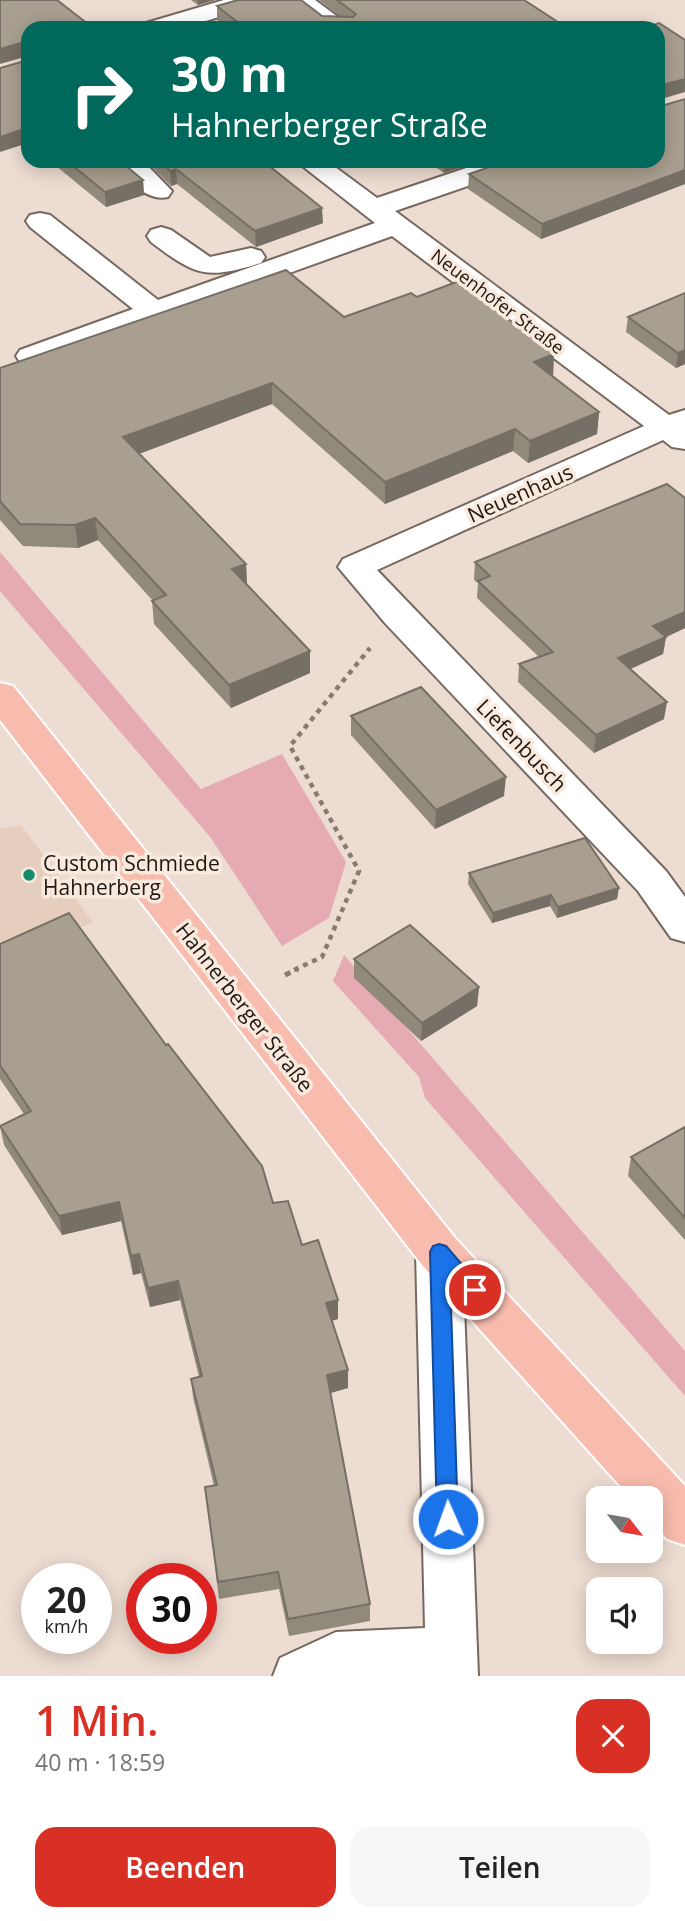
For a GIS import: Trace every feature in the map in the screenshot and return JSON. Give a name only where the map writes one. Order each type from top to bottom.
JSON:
[{"type":"main road","name":"Hahnerberger Straße","points":[[0,695],[439,1252],[685,1522]]},
{"type":"street","points":[[179,21],[250,0]]},
{"type":"street","points":[[299,0],[330,21]]},
{"type":"street","points":[[134,168],[158,191]]},
{"type":"street","name":"Neuenhofer Straße","points":[[319,168],[679,429]]},
{"type":"street","points":[[32,356],[154,311],[496,168]]},
{"type":"street","points":[[161,236],[203,266],[223,267],[383,215]]},
{"type":"street","points":[[40,221],[154,311]]},
{"type":"street","name":"Neuenhaus","points":[[355,567],[679,429]]},
{"type":"street","name":"Liefenbusch","points":[[355,567],[397,615],[652,881],[685,927]]},
{"type":"street","points":[[299,1676],[336,1658],[452,1664],[439,1252]]},
{"type":"path","points":[[238,997],[322,957],[359,871],[290,746],[397,615]]},
{"type":"shaded area","points":[[0,552],[201,789],[282,754],[346,862],[329,918],[282,946],[211,838],[0,591]]},
{"type":"shaded area","name":"Custom Schmiede Hahnerberg","points":[[21,825],[93,922],[0,964],[0,829]]},
{"type":"shaded area","points":[[344,955],[685,1351],[685,1396],[425,1098],[419,1077],[333,981]]},
{"type":"building","points":[[0,0],[57,0],[84,21],[21,21],[21,43],[0,49]]},
{"type":"building","points":[[238,0],[301,0],[322,16],[353,17],[356,14],[337,0],[524,0],[556,21],[236,21],[217,6]]},
{"type":"building","points":[[665,27],[685,40],[685,79],[665,84]]},
{"type":"building","points":[[21,62],[21,130],[0,137],[0,68]]},
{"type":"building","points":[[685,99],[685,170],[542,224],[469,174],[487,168],[665,168],[665,105]]},
{"type":"building","points":[[76,168],[128,168],[143,180],[105,192]]},
{"type":"building","points":[[167,168],[272,168],[322,208],[255,231],[176,169],[170,171]]},
{"type":"building","points":[[286,270],[344,317],[411,293],[417,297],[459,281],[554,354],[534,362],[599,412],[530,441],[515,429],[385,482],[272,383],[123,437],[246,564],[232,569],[310,651],[229,685],[152,601],[166,595],[95,518],[75,525],[20,524],[0,501],[0,368]]},
{"type":"building","points":[[685,293],[685,350],[678,353],[628,317]]},
{"type":"building","points":[[667,484],[685,498],[685,612],[653,626],[666,637],[618,658],[667,702],[596,735],[519,664],[553,652],[478,581],[490,576],[475,562]]},
{"type":"building","points":[[421,687],[506,777],[436,810],[351,716]]},
{"type":"building","points":[[585,838],[619,888],[558,907],[551,895],[493,913],[469,873]]},
{"type":"building","points":[[69,913],[166,1045],[168,1044],[262,1166],[273,1203],[288,1201],[302,1245],[318,1240],[338,1300],[326,1303],[348,1370],[327,1375],[370,1604],[288,1619],[278,1572],[218,1582],[205,1487],[217,1485],[191,1379],[202,1376],[178,1281],[148,1288],[139,1254],[131,1256],[119,1202],[59,1216],[0,1126],[31,1111],[0,1065],[0,944]]},
{"type":"building","points":[[410,925],[479,987],[422,1023],[354,959]]},
{"type":"building","points":[[685,1127],[685,1218],[631,1157]]},
{"type":"place","name":"Custom Schmiede Hahnerberg","points":[[29,875]]},
{"type":"route","points":[[448,1519],[439,1252],[475,1290]]}]
